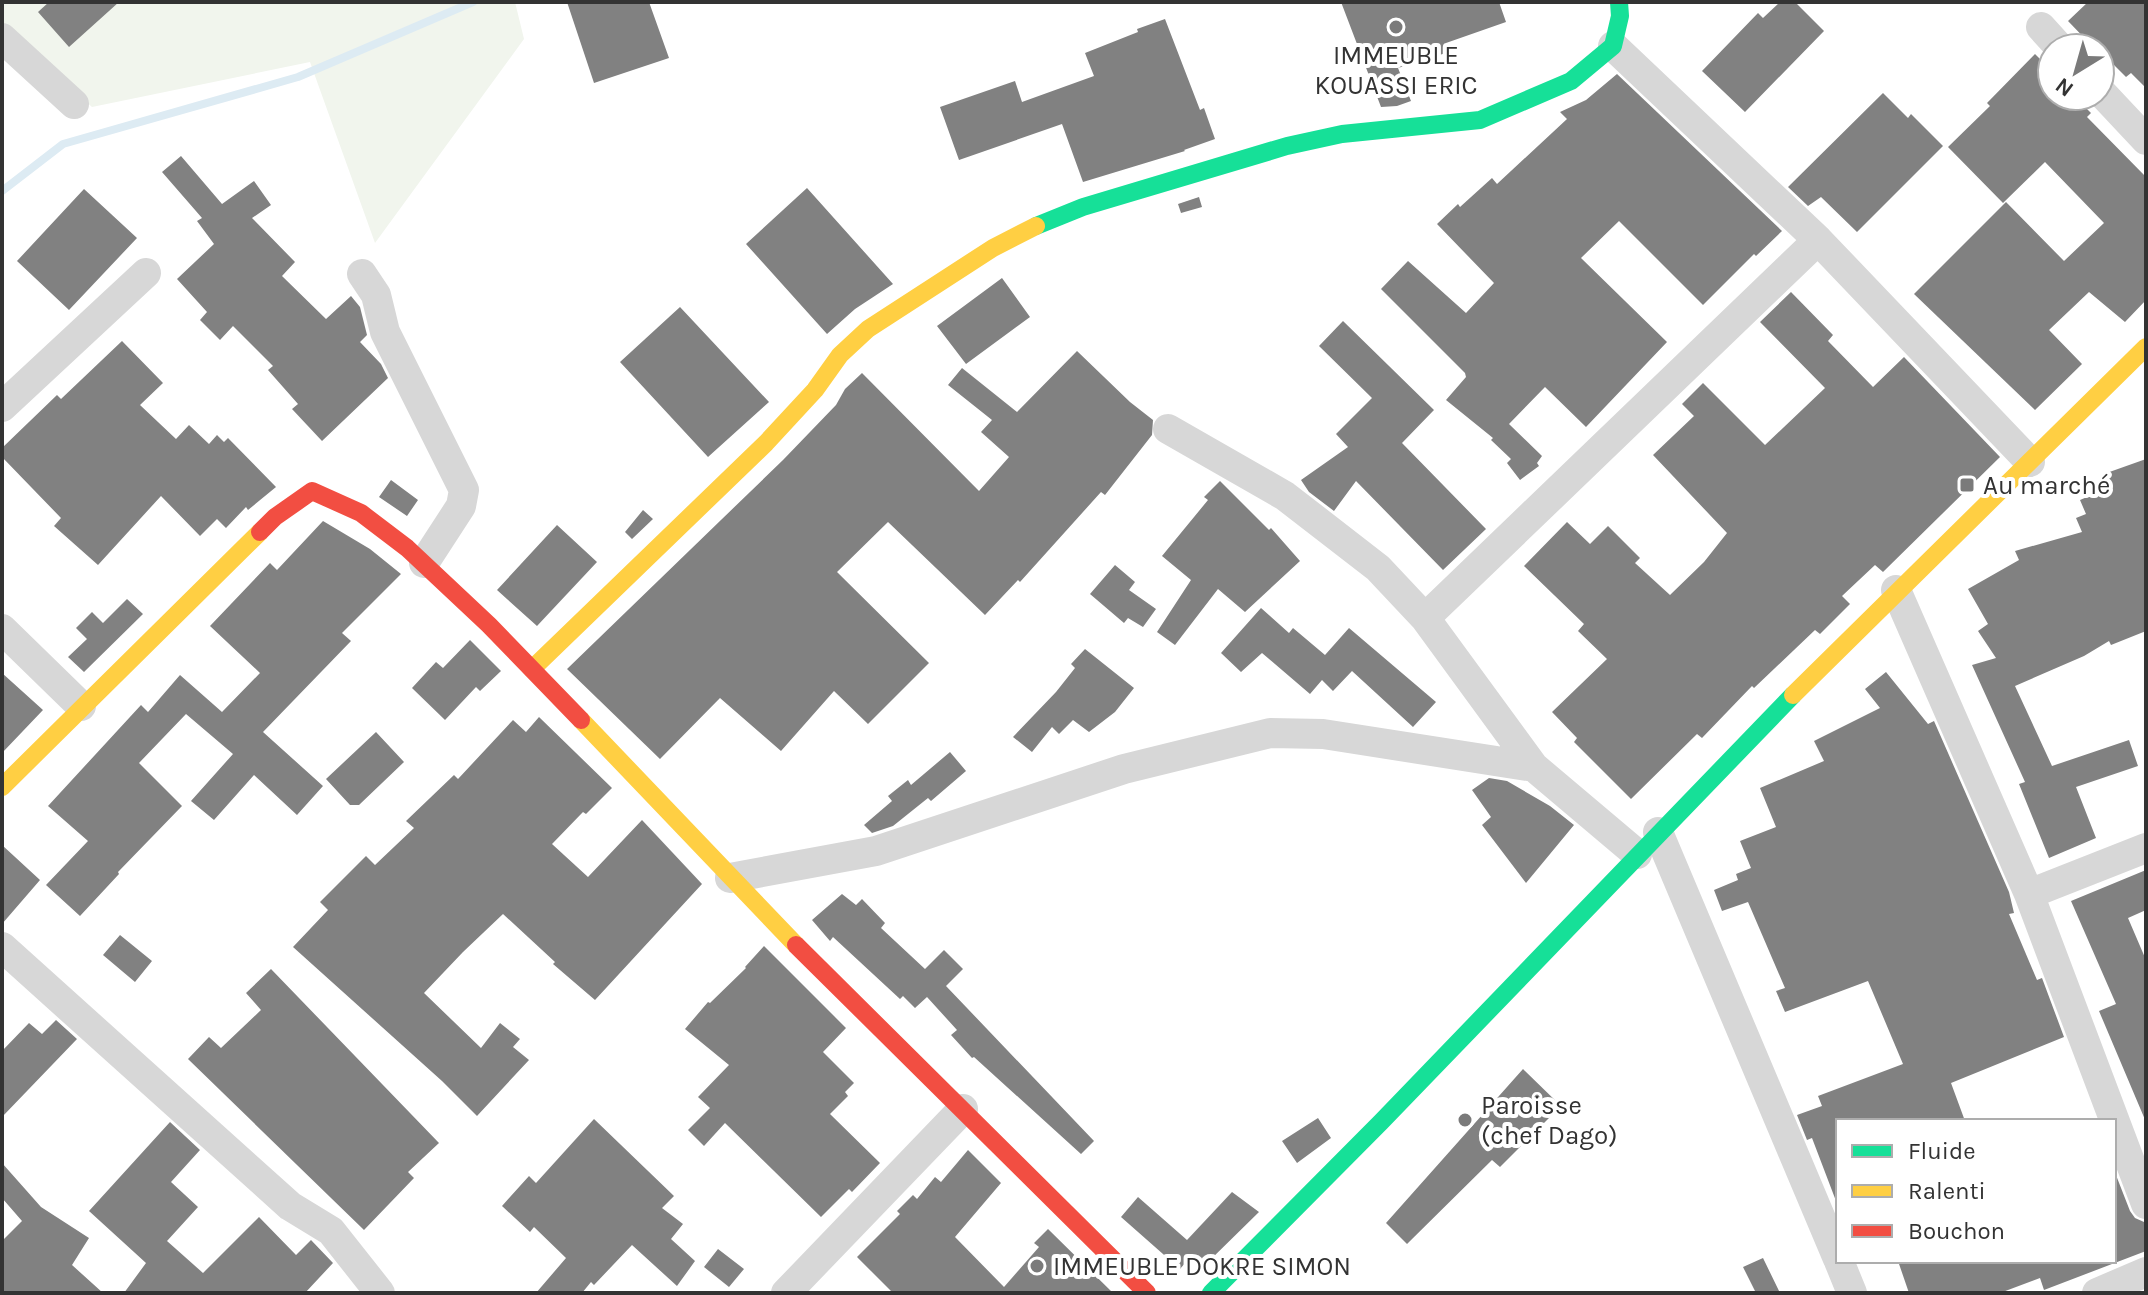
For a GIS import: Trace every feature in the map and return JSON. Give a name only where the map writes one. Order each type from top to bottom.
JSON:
[{"type":"street","points":[[532,669],[766,443],[850,346],[902,305],[993,248],[1044,222],[1083,207],[1287,146],[1342,134],[1480,120],[1571,81],[1613,46],[1620,16],[1619,2]]},
{"type":"street","points":[[2,38],[74,104]]},
{"type":"street","points":[[1613,46],[1818,240],[2030,462]]},
{"type":"street","points":[[2116,108],[2146,140]]},
{"type":"street","points":[[1425,618],[1818,240]]},
{"type":"street","points":[[2,407],[146,273]]},
{"type":"street","points":[[362,274],[376,295],[385,332],[464,490],[461,506],[424,563]]},
{"type":"street","points":[[1211,1293],[1477,1024],[1658,832],[1896,590],[2030,462],[2142,362]]},
{"type":"street","points":[[1168,429],[1285,496],[1378,568],[1425,618],[1534,767],[1637,854]]},
{"type":"street","points":[[2,787],[275,517],[312,491],[331,496],[396,539],[424,563],[532,669],[730,878],[1147,1293]]},
{"type":"street","points":[[1896,590],[2029,894],[2114,1119]]},
{"type":"street","points":[[2,629],[81,706]]},
{"type":"street","points":[[730,878],[876,851],[1124,769],[1270,733],[1323,734],[1534,767]]},
{"type":"street","points":[[1658,832],[1836,1255]]},
{"type":"street","points":[[2029,894],[2146,848]]},
{"type":"street","points":[[2,947],[290,1206],[331,1231],[380,1293]]},
{"type":"street","points":[[786,1293],[963,1109]]},
{"type":"street","points":[[2116,1125],[2146,1204]]},
{"type":"street","points":[[1839,1263],[1852,1293]]},
{"type":"street","points":[[2097,1293],[2146,1272]]},
{"type":"shaded area","points":[[2,2],[515,2],[524,39],[375,243],[310,62],[92,107],[2,26]]},
{"type":"building","points":[[49,2],[119,2],[69,47],[38,12]]},
{"type":"building","points":[[567,2],[649,2],[669,58],[594,83]]},
{"type":"building","name":"IMMEUBLE KOUASSI ERIC","points":[[1341,2],[1499,2],[1506,22],[1446,43],[1449,52],[1398,68],[1411,101],[1381,107]]},
{"type":"building","points":[[1780,2],[1795,2],[1824,31],[1745,112],[1702,71],[1758,13],[1763,18]]},
{"type":"building","points":[[2088,2],[2146,2],[2146,88],[2131,73],[2126,77],[2116,67],[2116,32],[2079,32],[2068,21]]},
{"type":"building","points":[[1165,19],[1200,110],[1204,108],[1215,139],[1083,182],[1062,124],[959,160],[940,107],[1015,81],[1022,102],[1094,76],[1085,53]]},
{"type":"building","points":[[2035,54],[2036,112],[2090,112],[2087,117],[2146,177],[2146,300],[2125,322],[2089,292],[2049,330],[2082,364],[2035,410],[1914,294],[2006,202],[2064,261],[2104,223],[2045,162],[2003,203],[1948,147],[1990,106],[1987,103]]},
{"type":"building","points":[[1617,74],[1782,231],[1703,305],[1619,221],[1581,258],[1667,342],[1586,427],[1545,387],[1509,424],[1542,456],[1537,463],[1539,466],[1520,480],[1507,463],[1511,459],[1491,440],[1493,438],[1446,400],[1466,377],[1465,373],[1381,289],[1408,261],[1466,313],[1494,283],[1437,224],[1492,178],[1497,184],[1567,119],[1560,112],[1586,100]]},
{"type":"building","points":[[1883,93],[1908,118],[1911,114],[1943,146],[1857,232],[1821,197],[1808,206],[1788,187]]},
{"type":"building","points":[[181,156],[222,204],[254,181],[271,205],[252,218],[295,262],[282,276],[326,319],[351,296],[360,307],[367,335],[360,342],[381,364],[388,378],[322,441],[292,409],[298,404],[268,370],[273,366],[233,326],[220,340],[200,320],[207,312],[177,279],[214,244],[197,221],[202,218],[162,172]]},
{"type":"building","points":[[807,188],[893,284],[855,309],[827,334],[746,244]]},
{"type":"building","points":[[84,189],[137,238],[69,310],[17,261]]},
{"type":"building","points":[[1199,197],[1202,207],[1181,213],[1178,204]]},
{"type":"building","points":[[1002,278],[1030,317],[966,364],[937,326]]},
{"type":"building","points":[[1791,292],[1833,335],[1828,341],[1873,387],[1904,357],[2000,457],[1883,572],[1875,565],[1842,596],[1850,604],[1820,634],[1815,630],[1754,688],[1752,686],[1702,738],[1697,734],[1631,799],[1574,742],[1577,738],[1552,712],[1607,659],[1578,631],[1584,624],[1524,566],[1567,522],[1590,544],[1608,526],[1640,558],[1635,563],[1670,595],[1704,562],[1727,533],[1653,455],[1694,416],[1682,404],[1703,383],[1765,445],[1825,388],[1760,322]]},
{"type":"building","points":[[680,307],[769,402],[708,457],[620,362]]},
{"type":"building","points":[[1343,321],[1434,410],[1402,443],[1486,529],[1443,570],[1356,481],[1334,511],[1309,492],[1301,480],[1348,447],[1336,434],[1372,398],[1319,346]]},
{"type":"building","points":[[122,341],[163,383],[140,405],[176,439],[189,425],[209,444],[217,435],[224,442],[228,438],[276,487],[248,510],[246,507],[226,528],[217,519],[200,536],[161,496],[98,565],[54,526],[61,518],[2,457],[2,448],[57,395],[61,399]]},
{"type":"building","points":[[1077,351],[1153,420],[1152,435],[1105,495],[1101,492],[1020,582],[1018,580],[985,615],[888,522],[837,572],[929,663],[868,724],[834,691],[781,751],[720,698],[660,759],[567,669],[783,460],[862,373],[979,491],[1009,457],[981,432],[992,420],[948,385],[962,368],[1017,412]]},
{"type":"building","points":[[2146,459],[2146,631],[2111,645],[2109,641],[2084,656],[2015,686],[2052,766],[2129,740],[2138,766],[2076,787],[2096,838],[2049,858],[2019,784],[2025,782],[1972,665],[1996,658],[1978,631],[1988,624],[1968,589],[2019,560],[2015,551],[2082,532],[2076,518],[2086,514],[2080,500],[2106,489],[2101,475]]},
{"type":"building","points":[[391,480],[418,500],[407,516],[379,497]]},
{"type":"building","points":[[1220,481],[1269,530],[1271,528],[1300,561],[1245,612],[1218,589],[1175,645],[1157,632],[1191,580],[1162,556],[1208,500],[1204,497]]},
{"type":"building","points":[[643,510],[653,519],[632,539],[625,532]]},
{"type":"building","points":[[323,521],[370,549],[401,574],[342,633],[351,641],[263,732],[323,786],[297,815],[254,775],[214,820],[191,801],[233,754],[186,714],[139,763],[182,806],[80,916],[46,885],[88,841],[48,806],[141,705],[148,712],[180,675],[222,712],[260,673],[210,626],[270,563],[277,570]]},
{"type":"building","points":[[557,525],[597,562],[537,626],[497,590]]},
{"type":"building","points":[[1115,565],[1135,582],[1129,590],[1156,609],[1143,627],[1128,618],[1124,623],[1090,594]]},
{"type":"building","points":[[127,599],[143,614],[84,672],[68,657],[87,639],[76,628],[92,612],[103,623]]},
{"type":"building","points":[[1261,608],[1289,633],[1293,628],[1325,655],[1349,628],[1436,702],[1413,727],[1352,671],[1333,691],[1322,680],[1310,694],[1262,653],[1241,672],[1221,653]]},
{"type":"building","points":[[470,640],[501,671],[480,691],[476,687],[445,720],[412,688],[436,662],[443,668]]},
{"type":"building","points":[[1085,649],[1134,688],[1115,712],[1089,732],[1073,720],[1059,734],[1052,727],[1032,752],[1013,737],[1056,692],[1075,668],[1071,664]]},
{"type":"building","points":[[1886,672],[1928,724],[1934,721],[2009,892],[2014,913],[2009,914],[2037,980],[2042,978],[2064,1037],[1951,1083],[1964,1119],[1836,1119],[1836,1201],[1812,1138],[1807,1140],[1797,1115],[1822,1106],[1818,1096],[1903,1064],[1868,981],[1785,1012],[1776,991],[1785,988],[1748,902],[1722,911],[1714,890],[1738,880],[1736,874],[1751,868],[1740,841],[1776,827],[1760,788],[1824,761],[1814,741],[1880,708],[1865,689]]},
{"type":"building","points":[[2,673],[43,710],[2,753]]},
{"type":"building","points":[[539,717],[612,788],[552,844],[588,877],[642,820],[702,884],[595,1000],[503,914],[463,952],[424,993],[481,1048],[500,1023],[520,1039],[513,1047],[529,1060],[477,1116],[293,947],[328,910],[320,902],[366,856],[375,865],[414,828],[406,821],[454,775],[458,779],[513,720],[526,732]]},
{"type":"building","points":[[376,732],[404,762],[359,805],[350,805],[326,779]]},
{"type":"building","points":[[950,752],[966,771],[931,801],[928,798],[893,826],[872,833],[864,825],[892,801],[888,796],[908,780],[911,785]]},
{"type":"building","points":[[1489,778],[1507,781],[1550,806],[1574,825],[1526,883],[1482,825],[1491,817],[1472,790]]},
{"type":"building","points":[[2,845],[40,880],[2,924]]},
{"type":"building","points":[[2146,870],[2146,910],[2128,918],[2146,960],[2146,1122],[2099,1011],[2116,1004],[2071,901]]},
{"type":"building","points":[[842,894],[856,905],[862,899],[885,923],[881,928],[925,969],[944,950],[963,969],[946,986],[1094,1141],[1081,1154],[972,1058],[951,1035],[957,1030],[927,997],[915,1008],[903,996],[900,999],[833,937],[830,941],[812,920]]},
{"type":"building","points":[[120,935],[152,961],[135,982],[103,955]]},
{"type":"building","points":[[764,946],[846,1028],[823,1052],[854,1083],[845,1092],[848,1096],[830,1114],[880,1163],[852,1192],[849,1189],[821,1217],[725,1123],[704,1146],[688,1130],[710,1108],[698,1097],[729,1065],[685,1029]]},
{"type":"building","points":[[271,969],[439,1143],[408,1172],[414,1178],[364,1230],[188,1059],[209,1037],[221,1048],[261,1010],[246,993]]},
{"type":"building","points":[[56,1020],[77,1039],[2,1117],[2,1051],[29,1023],[42,1034]]},
{"type":"building","points":[[1523,1069],[1561,1106],[1500,1167],[1492,1160],[1407,1244],[1386,1223]]},
{"type":"building","points":[[1318,1118],[1331,1138],[1297,1163],[1282,1141]]},
{"type":"building","points":[[594,1119],[674,1196],[662,1208],[683,1224],[671,1239],[695,1261],[677,1286],[632,1245],[594,1285],[591,1282],[582,1293],[536,1293],[566,1258],[534,1227],[530,1232],[502,1206],[529,1176],[536,1183]]},
{"type":"building","points":[[170,1122],[200,1150],[171,1182],[198,1207],[167,1241],[203,1273],[259,1217],[296,1255],[311,1240],[333,1263],[305,1293],[124,1293],[146,1263],[89,1211]]},
{"type":"building","points":[[968,1150],[1001,1183],[955,1237],[1004,1287],[1039,1247],[1034,1243],[1048,1229],[1113,1293],[893,1293],[857,1257],[900,1214],[897,1211],[913,1195],[917,1199],[935,1177],[941,1182]]},
{"type":"building","points":[[2,1163],[41,1207],[89,1238],[72,1265],[103,1293],[2,1293],[2,1241],[22,1221],[2,1198]]},
{"type":"building","points":[[2116,1175],[2130,1211],[2135,1218],[2144,1222],[2146,1251],[2116,1262]]},
{"type":"building","points":[[1232,1192],[1259,1212],[1205,1265],[1192,1255],[1180,1269],[1121,1217],[1138,1197],[1187,1240]]},
{"type":"building","points":[[718,1249],[744,1269],[729,1287],[704,1267]]},
{"type":"building","points":[[1763,1258],[1780,1293],[1756,1293],[1743,1267]]},
{"type":"building","points":[[1899,1263],[2115,1263],[2044,1290],[2040,1278],[2000,1293],[1909,1293]]},
{"type":"waterway","points":[[2,191],[63,144],[298,77],[473,2]]},
{"type":"traffic: fast","points":[[1036,226],[1083,207],[1287,146],[1342,134],[1480,120],[1571,81],[1613,46],[1620,16],[1619,2]]},
{"type":"traffic: fast","points":[[1211,1293],[1381,1122],[1793,695]]},
{"type":"traffic: slow","points":[[532,669],[766,443],[815,390],[840,355],[868,329],[993,248],[1036,226]]},
{"type":"traffic: slow","points":[[1793,695],[2146,347]]},
{"type":"traffic: slow","points":[[2,787],[260,532]]},
{"type":"traffic: slow","points":[[581,720],[796,945]]},
{"type":"traffic: jam","points":[[260,532],[275,517],[312,491],[361,513],[407,548],[489,625],[581,720]]},
{"type":"traffic: jam","points":[[796,945],[1147,1293]]},
{"type":"place","name":"IMMEUBLE KOUASSI ERIC","points":[[1396,27]]},
{"type":"place","name":"Au marché","points":[[1967,485]]},
{"type":"place","name":"Paroisse (chef Dago)","points":[[1465,1120]]},
{"type":"place","name":"IMMEUBLE DOKRE SIMON","points":[[1037,1266]]}]
